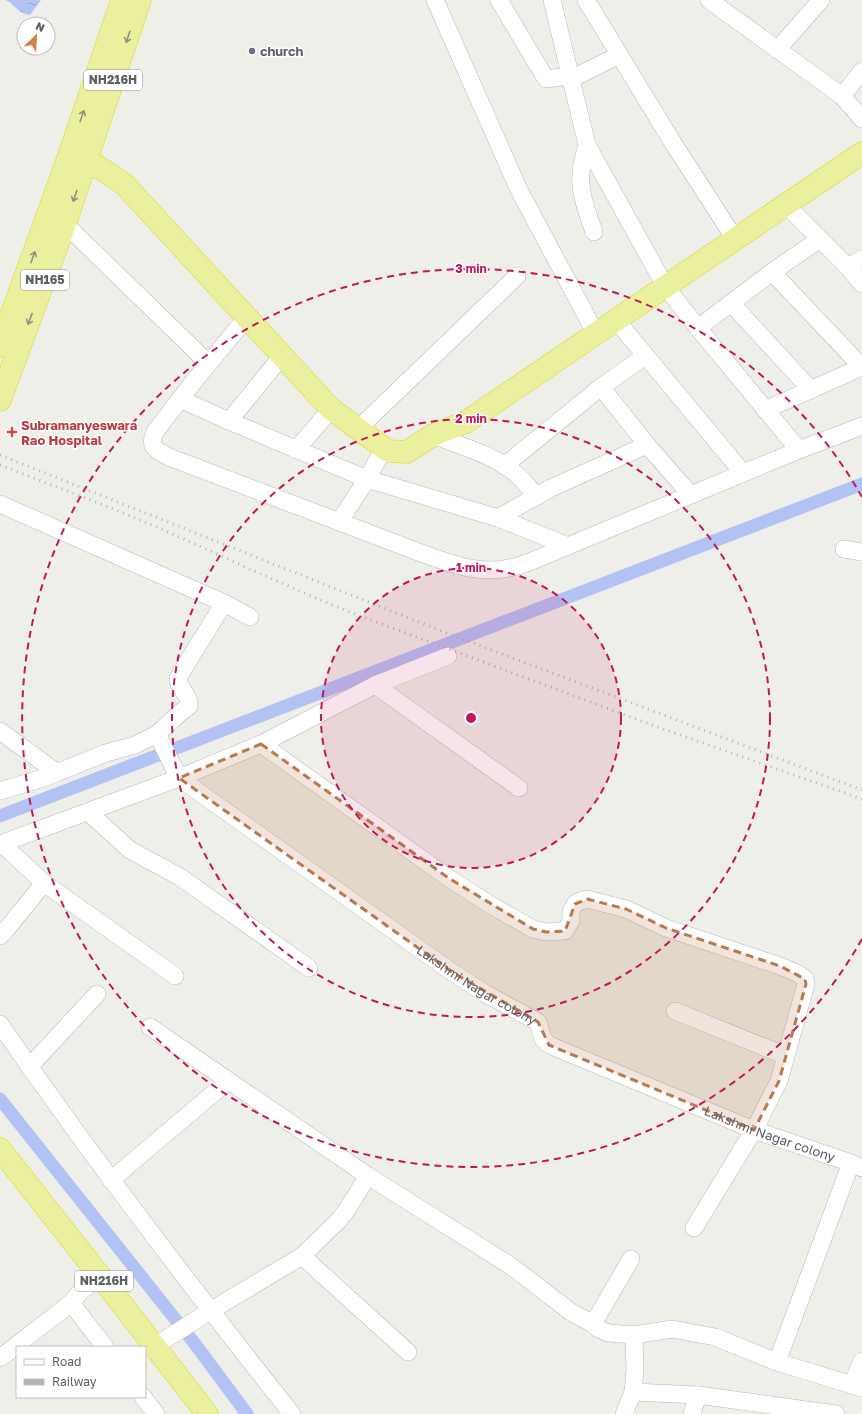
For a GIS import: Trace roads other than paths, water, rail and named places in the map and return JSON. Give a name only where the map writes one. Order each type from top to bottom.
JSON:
[{"type":"highway","name":"NH216H","points":[[79,156],[122,0]]},
{"type":"highway","name":"NH216H","points":[[79,156],[140,0]]},
{"type":"highway","points":[[79,156],[104,169],[124,184],[331,408],[389,451],[407,452],[432,436],[466,422],[862,153]]},
{"type":"highway","name":"NH165","points":[[0,400],[65,224],[79,156]]},
{"type":"highway","name":"NH165","points":[[0,346],[79,156]]},
{"type":"highway","name":"NH216H","points":[[0,1149],[86,1288],[162,1342],[207,1414]]},
{"type":"street","points":[[435,0],[519,190],[596,334]]},
{"type":"street","points":[[499,0],[546,79],[577,76],[619,55]]},
{"type":"street","points":[[552,0],[587,146],[666,286],[698,328],[799,450]]},
{"type":"street","points":[[586,0],[673,143],[735,239]]},
{"type":"street","points":[[777,50],[822,0]]},
{"type":"street","points":[[718,2],[777,50],[842,96],[862,119]]},
{"type":"street","points":[[842,96],[862,72]]},
{"type":"street","points":[[587,146],[580,174],[584,198],[594,232]]},
{"type":"street","points":[[786,205],[820,239],[855,263],[862,284]]},
{"type":"street","points":[[65,224],[208,363]]},
{"type":"street","points":[[698,328],[772,272],[820,239]]},
{"type":"street","points":[[765,410],[862,367],[772,272]]},
{"type":"street","points":[[358,429],[517,276]]},
{"type":"street","points":[[731,303],[811,390]]},
{"type":"street","points":[[247,317],[208,363],[155,432],[152,440],[153,446],[158,451],[169,457],[421,553],[464,567],[484,570],[508,569],[527,563],[799,450],[862,426]]},
{"type":"street","points":[[616,320],[743,474]]},
{"type":"street","points":[[229,421],[282,356]]},
{"type":"street","points":[[504,466],[601,387],[645,356]]},
{"type":"street","points":[[601,387],[647,445],[691,495]]},
{"type":"street","points":[[180,399],[296,450],[367,479],[498,518],[568,546]]},
{"type":"street","points":[[296,450],[331,408]]},
{"type":"street","points":[[432,436],[491,458],[516,474],[537,496]]},
{"type":"street","points":[[498,518],[551,488],[647,445]]},
{"type":"street","points":[[339,522],[367,479],[384,448]]},
{"type":"street","points":[[0,504],[224,603],[250,617]]},
{"type":"street","points":[[844,549],[862,552]]},
{"type":"street","points":[[0,791],[46,776],[106,753],[135,745],[157,734],[189,706],[190,702],[188,697],[178,683],[179,676],[224,603]]},
{"type":"street","points":[[175,976],[44,883],[1,844],[180,778],[261,744],[375,685],[448,656]]},
{"type":"street","points":[[375,685],[519,788]]},
{"type":"street","points":[[0,731],[56,772]]},
{"type":"street","points":[[157,734],[180,778]]},
{"type":"street","points":[[261,744],[450,879],[489,904],[534,929],[546,932],[565,931],[571,921],[571,911],[575,904],[587,899],[626,909],[666,928],[780,966],[797,973],[806,979],[806,984],[779,1081],[754,1130],[694,1228]]},
{"type":"street","name":"Lakshmi Nagar colony","points":[[180,778],[452,972],[486,994],[538,1022],[543,1038],[549,1045],[754,1130],[857,1166]]},
{"type":"street","points":[[88,812],[130,850],[180,878],[309,968]]},
{"type":"street","points":[[0,936],[44,883]]},
{"type":"street","points":[[29,1067],[97,994]]},
{"type":"street","points":[[675,1011],[786,1056]]},
{"type":"street","points":[[0,1024],[29,1067],[111,1180],[209,1312],[292,1414]]},
{"type":"street","points":[[150,1027],[368,1176],[511,1266],[571,1312],[593,1324],[597,1328],[608,1333],[634,1335],[672,1329],[708,1335],[777,1362],[857,1386],[862,1360]]},
{"type":"street","points":[[111,1180],[228,1081]]},
{"type":"street","points":[[777,1362],[857,1166]]},
{"type":"street","points":[[162,1342],[302,1256],[338,1221],[368,1176]]},
{"type":"street","points":[[302,1256],[408,1352]]},
{"type":"street","points":[[593,1324],[631,1260]]},
{"type":"street","points":[[0,1358],[86,1288],[105,1346]]},
{"type":"street","points":[[624,1414],[633,1392],[635,1370],[634,1335]]},
{"type":"street","points":[[633,1392],[698,1395],[836,1414]]},
{"type":"street","points":[[692,1414],[698,1395]]},
{"type":"street","points":[[144,1398],[156,1414]]},
{"type":"water","points":[[6,0],[41,0],[30,15],[20,11]]},
{"type":"waterway","points":[[0,816],[862,484]]},
{"type":"waterway","points":[[0,1099],[195,1344],[247,1414]]},
{"type":"railway","points":[[0,455],[444,632],[862,790]]},
{"type":"railway","points":[[0,465],[141,521],[355,614],[652,725],[862,799]]},
{"type":"place","name":"church","points":[[252,51]]},
{"type":"place","name":"Subramanyeswara Rao Hospital","points":[[12,432]]}]
